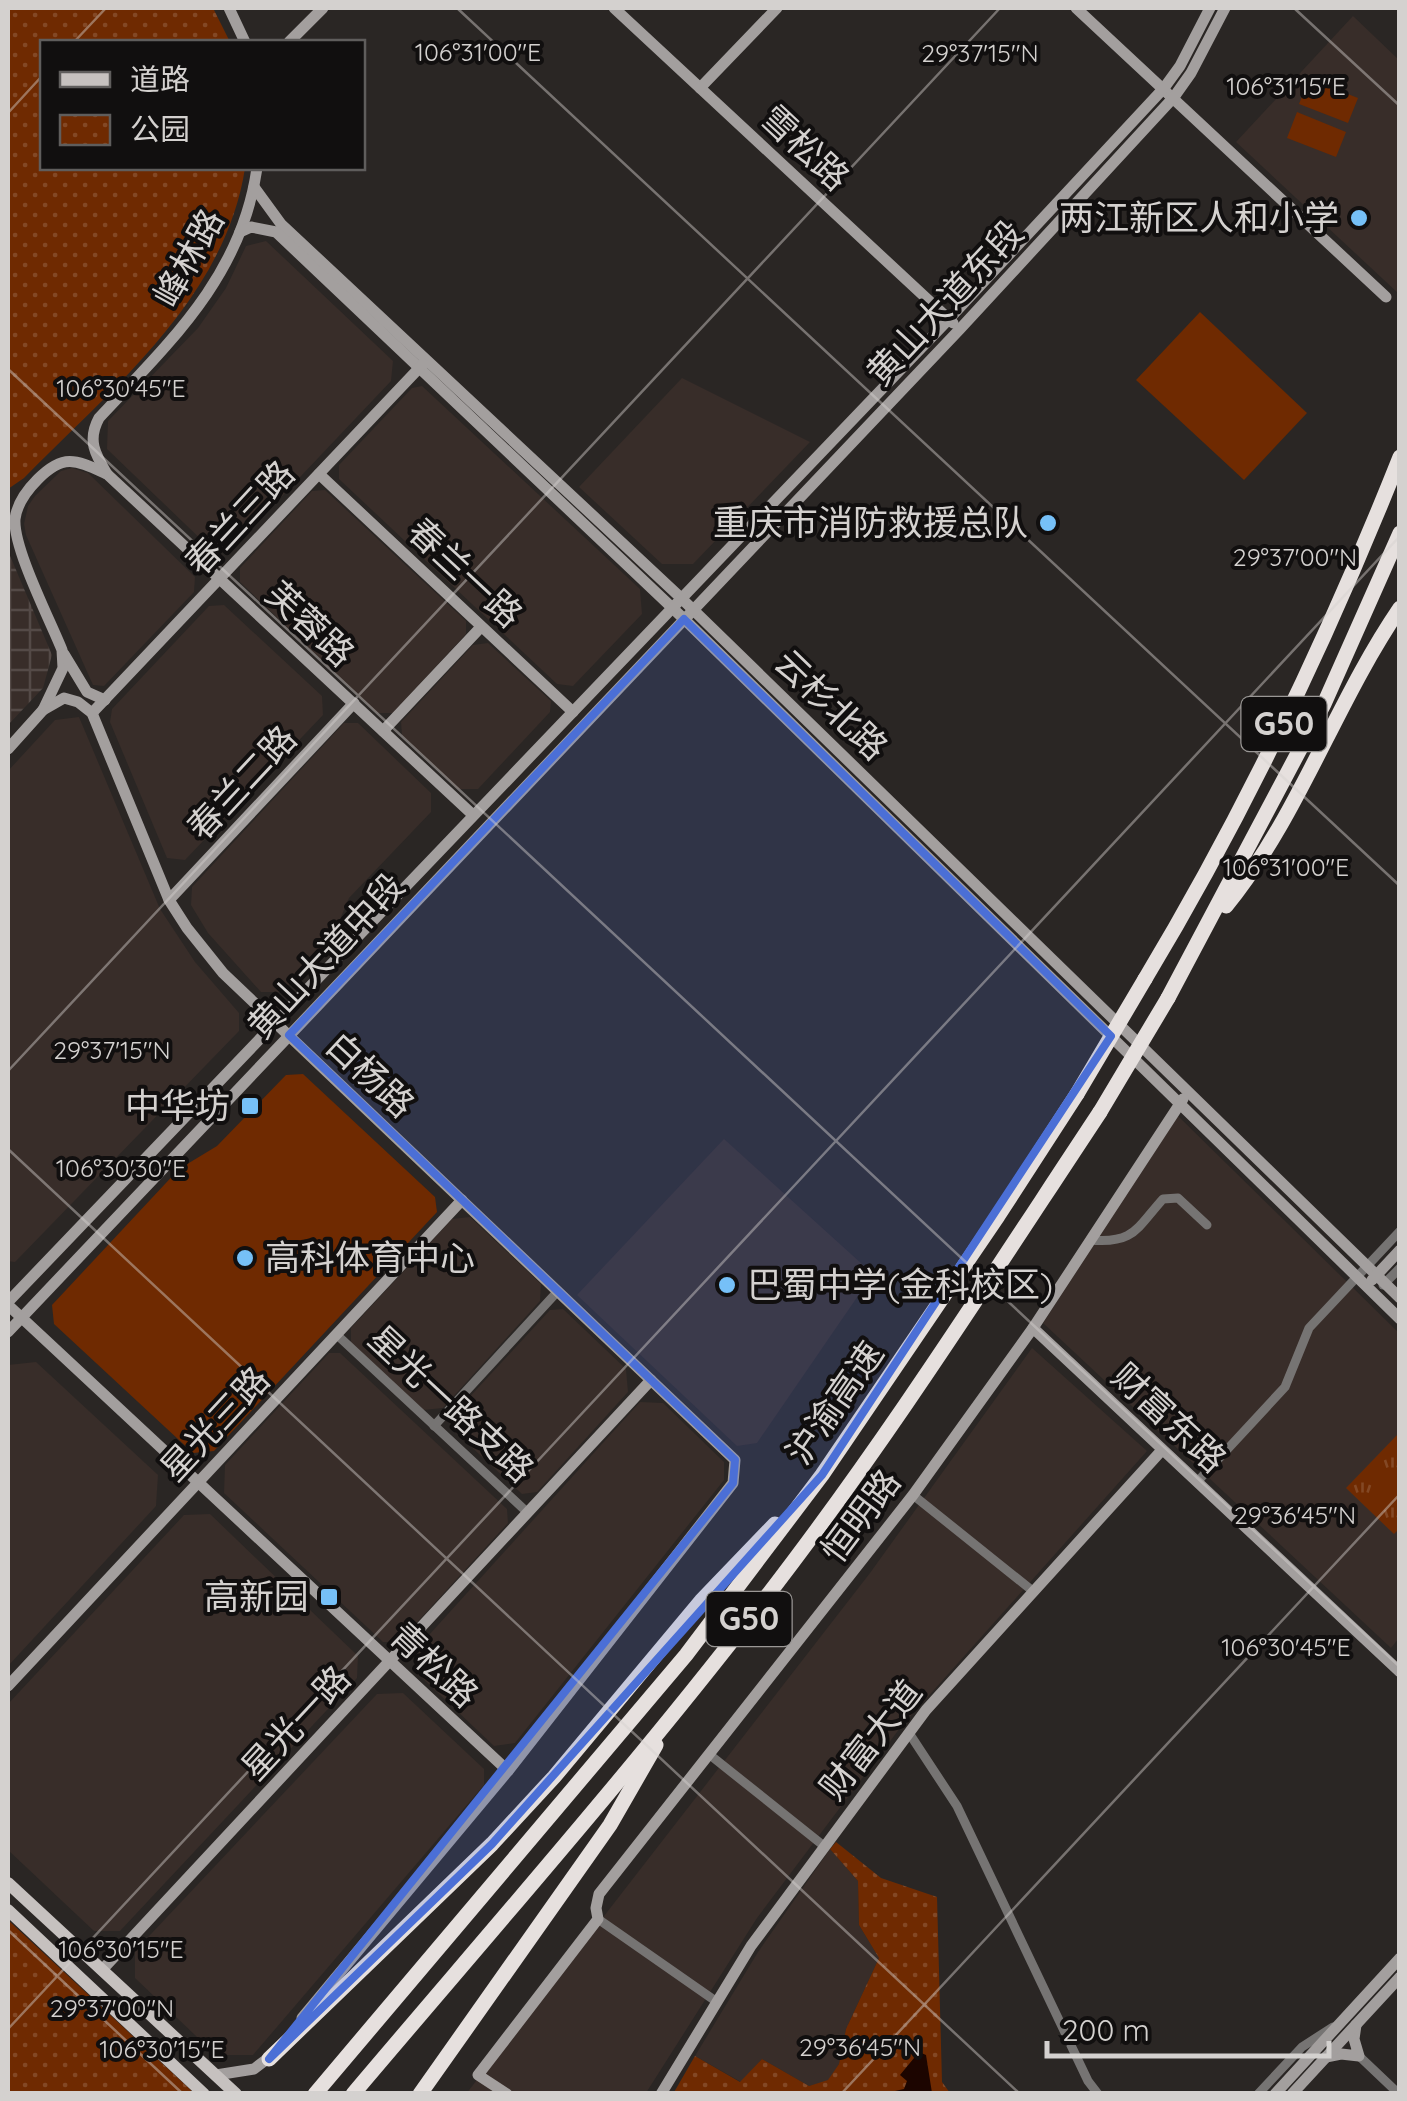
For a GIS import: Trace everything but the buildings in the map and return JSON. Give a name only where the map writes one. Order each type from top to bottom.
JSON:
[{"type":"highway","name":"沪渝高速","points":[[315,2094],[686,1655],[822,1474],[987,1233],[1077,1094],[1199,889],[1298,698],[1400,457]]},
{"type":"highway","name":"沪渝高速","points":[[353,2094],[677,1709],[872,1456],[1100,1112],[1168,998],[1324,704],[1400,533]]},
{"type":"highway","points":[[1367,666],[1400,600]]},
{"type":"highway","points":[[1205,932],[1247,880],[1400,608]]},
{"type":"highway","points":[[269,2058],[492,1844],[701,1601],[822,1474]]},
{"type":"highway","points":[[420,2094],[610,1825],[677,1709]]},
{"type":"main road","points":[[8,1882],[236,2094]]},
{"type":"main road","points":[[8,1910],[204,2094]]},
{"type":"street","points":[[229,8],[243,40]]},
{"type":"street","points":[[291,40],[322,8]]},
{"type":"street","name":"雪松路","points":[[614,8],[960,329]]},
{"type":"street","points":[[700,88],[777,8]]},
{"type":"street","name":"黄山大道东段","points":[[689,614],[960,329],[1169,92],[1210,8]]},
{"type":"street","name":"黄山大道东段","points":[[676,602],[1191,72],[1224,8]]},
{"type":"street","points":[[1082,10],[1386,296]]},
{"type":"street","name":"峰林路","points":[[107,474],[92,443],[98,418],[189,322],[216,280],[240,232],[257,170]]},
{"type":"street","name":"云杉北路","points":[[254,186],[282,224],[423,364]]},
{"type":"street","name":"云杉北路","points":[[240,232],[252,227],[276,232],[423,364],[1188,1091],[1400,1298]]},
{"type":"street","name":"春兰三路","points":[[92,713],[423,364]]},
{"type":"street","points":[[104,700],[87,692],[62,650],[19,543],[15,520],[19,504],[52,466],[74,461],[107,474]]},
{"type":"street","name":"芙蓉路","points":[[107,474],[473,815]]},
{"type":"street","name":"春兰一路","points":[[319,474],[573,712]]},
{"type":"street","points":[[8,531],[19,543]]},
{"type":"street","name":"黄山大道中段","points":[[8,1304],[676,602]]},
{"type":"street","name":"云杉北路","points":[[689,614],[1400,1319]]},
{"type":"street","name":"黄山大道中段","points":[[8,1332],[689,614]]},
{"type":"street","points":[[383,731],[481,627]]},
{"type":"street","points":[[8,749],[43,710],[62,668],[62,650]]},
{"type":"street","points":[[43,710],[64,698],[78,702],[92,713]]},
{"type":"street","name":"春兰二路","points":[[169,900],[354,703]]},
{"type":"street","name":"白杨路","points":[[92,713],[169,900],[208,956],[736,1460],[733,1482],[508,1771]]},
{"type":"street","name":"恒明路","points":[[507,2094],[478,2074],[598,1920],[599,1894],[913,1495],[1033,1328],[1188,1091]]},
{"type":"street","points":[[1090,1240],[1116,1242],[1132,1233],[1163,1199],[1178,1198],[1207,1224]]},
{"type":"street","name":"星光三路","points":[[8,1686],[462,1200]]},
{"type":"street","points":[[1376,1275],[1400,1231]]},
{"type":"street","points":[[1197,1482],[1285,1387],[1309,1328],[1366,1286],[1400,1250]]},
{"type":"street","points":[[1376,1275],[1400,1268]]},
{"type":"street","points":[[434,1426],[558,1291]]},
{"type":"street","name":"青松路","points":[[8,1304],[508,1771]]},
{"type":"street","name":"财富东路","points":[[1033,1328],[1395,1667]]},
{"type":"street","name":"星光一路支路","points":[[336,1334],[528,1513]]},
{"type":"street","name":"星光一路","points":[[102,1970],[651,1380]]},
{"type":"street","name":"财富大道","points":[[661,2094],[751,1946],[909,1733],[1162,1450]]},
{"type":"street","points":[[913,1495],[1034,1592]]},
{"type":"street","points":[[1395,1667],[1400,1652]]},
{"type":"street","points":[[909,1733],[957,1806],[1088,2081],[1098,2094]]},
{"type":"street","points":[[710,1754],[824,1846]]},
{"type":"street","points":[[216,2074],[241,2073],[269,2058],[508,1771]]},
{"type":"street","points":[[598,1920],[717,2002]]},
{"type":"street","points":[[1275,2094],[1400,1958]]},
{"type":"street","points":[[1292,2094],[1400,1977]]},
{"type":"street","points":[[1258,2094],[1302,2047],[1340,2023]]},
{"type":"street","points":[[1356,2024],[1354,2039],[1359,2056],[1399,2094]]},
{"type":"street","points":[[1326,2056],[1359,2056]]},
{"type":"highlighted area","points":[[684,619],[1111,1036],[822,1475],[492,1844],[269,2059],[733,1483],[735,1460],[289,1035]]},
{"type":"shaded area","name":"两江新区人和小学","points":[[1353,16],[1399,60],[1399,294],[1236,142]]},
{"type":"shaded area","points":[[266,241],[393,361],[391,381],[231,550],[211,549],[107,449],[108,421],[198,328],[226,288],[246,246]]},
{"type":"shaded area","points":[[682,378],[810,442],[693,564],[662,564],[579,487]]},
{"type":"shaded area","points":[[422,386],[640,589],[642,614],[573,686],[557,684],[339,479],[339,465],[412,388]]},
{"type":"shaded area","points":[[72,468],[88,473],[195,577],[194,592],[104,686],[93,685],[24,524],[35,496],[61,471]]},
{"type":"shaded area","points":[[325,490],[466,621],[466,634],[393,713],[377,713],[240,582],[240,568],[312,491]]},
{"type":"shaded area","points":[[8,551],[52,655],[43,688],[8,725]]},
{"type":"shaded area","points":[[224,605],[322,696],[323,715],[185,860],[167,858],[110,722],[112,709],[209,606]]},
{"type":"shaded area","points":[[488,643],[551,701],[550,712],[478,789],[458,789],[402,735],[401,722],[473,645]]},
{"type":"shaded area","points":[[79,717],[160,909],[195,962],[239,1013],[239,1031],[15,1262],[8,1261],[8,771],[55,720]]},
{"type":"shaded area","points":[[344,723],[358,723],[431,793],[431,812],[349,898],[331,941],[282,992],[261,992],[208,933],[191,905],[192,887]]},
{"type":"shaded area","points":[[1178,1116],[1399,1333],[1399,1638],[1391,1648],[1043,1323]]},
{"type":"shaded area","name":"巴蜀中学(金科校区)","points":[[724,1139],[873,1274],[757,1443],[737,1446],[577,1295]]},
{"type":"shaded area","points":[[470,1217],[541,1284],[540,1301],[443,1408],[423,1410],[351,1343],[351,1328],[452,1219]]},
{"type":"shaded area","points":[[563,1309],[626,1369],[628,1392],[537,1492],[522,1494],[452,1429],[452,1416],[550,1310]]},
{"type":"shaded area","points":[[1032,1348],[1147,1451],[900,1728],[757,1918],[646,2093],[466,2094],[870,1573]]},
{"type":"shaded area","points":[[329,1353],[340,1353],[507,1509],[508,1523],[399,1642],[383,1642],[224,1493],[225,1465]]},
{"type":"shaded area","points":[[36,1362],[158,1475],[156,1506],[8,1666],[8,1365]]},
{"type":"shaded area","points":[[640,1402],[663,1403],[724,1462],[724,1480],[515,1743],[494,1746],[418,1674],[419,1646]]},
{"type":"shaded area","points":[[210,1514],[358,1656],[357,1678],[120,1931],[94,1931],[8,1850],[8,1704],[184,1515]]},
{"type":"shaded area","points":[[403,1693],[484,1769],[484,1785],[253,2055],[216,2055],[135,1978],[135,1951],[377,1694]]},
{"type":"shaded area","points":[[830,1849],[858,1881],[859,1925],[879,1958],[846,2029],[839,2064],[828,2081],[809,2086],[762,2059],[741,2082],[695,2056],[758,1952]]},
{"type":"shaded area","points":[[919,2052],[926,2055],[932,2093],[886,2093],[904,2089],[907,2081],[900,2075]]},
{"type":"green space","points":[[8,8],[213,8],[229,40],[40,40],[40,170],[244,170],[233,215],[214,259],[189,300],[127,375],[24,478],[8,489]]},
{"type":"green space","points":[[1309,79],[1358,98],[1348,123],[1299,104]]},
{"type":"green space","points":[[1297,112],[1346,132],[1336,157],[1287,138]]},
{"type":"green space","points":[[1200,312],[1307,413],[1244,480],[1136,380]]},
{"type":"green space","name":"高科体育中心","points":[[303,1074],[435,1197],[437,1212],[214,1451],[193,1453],[54,1324],[52,1305],[179,1169],[217,1146],[286,1075]]},
{"type":"green space","points":[[1399,1433],[1399,1529],[1394,1534],[1346,1488]]},
{"type":"green space","points":[[836,1842],[881,1878],[937,1897],[942,2082],[950,2093],[673,2094],[695,2056],[740,2082],[762,2059],[809,2086],[828,2080],[839,2064],[846,2029],[879,1958],[859,1925],[858,1881],[830,1849]]},
{"type":"green space","points":[[8,1920],[194,2093],[8,2093]]},
{"type":"place","name":"两江新区人和小学","points":[[1359,218]]},
{"type":"place","name":"重庆市消防救援总队","points":[[1048,523]]},
{"type":"place","name":"中华坊","points":[[250,1106]]},
{"type":"place","name":"高科体育中心","points":[[245,1258]]},
{"type":"place","name":"巴蜀中学(金科校区)","points":[[727,1285]]},
{"type":"place","name":"高新园","points":[[329,1597]]}]
